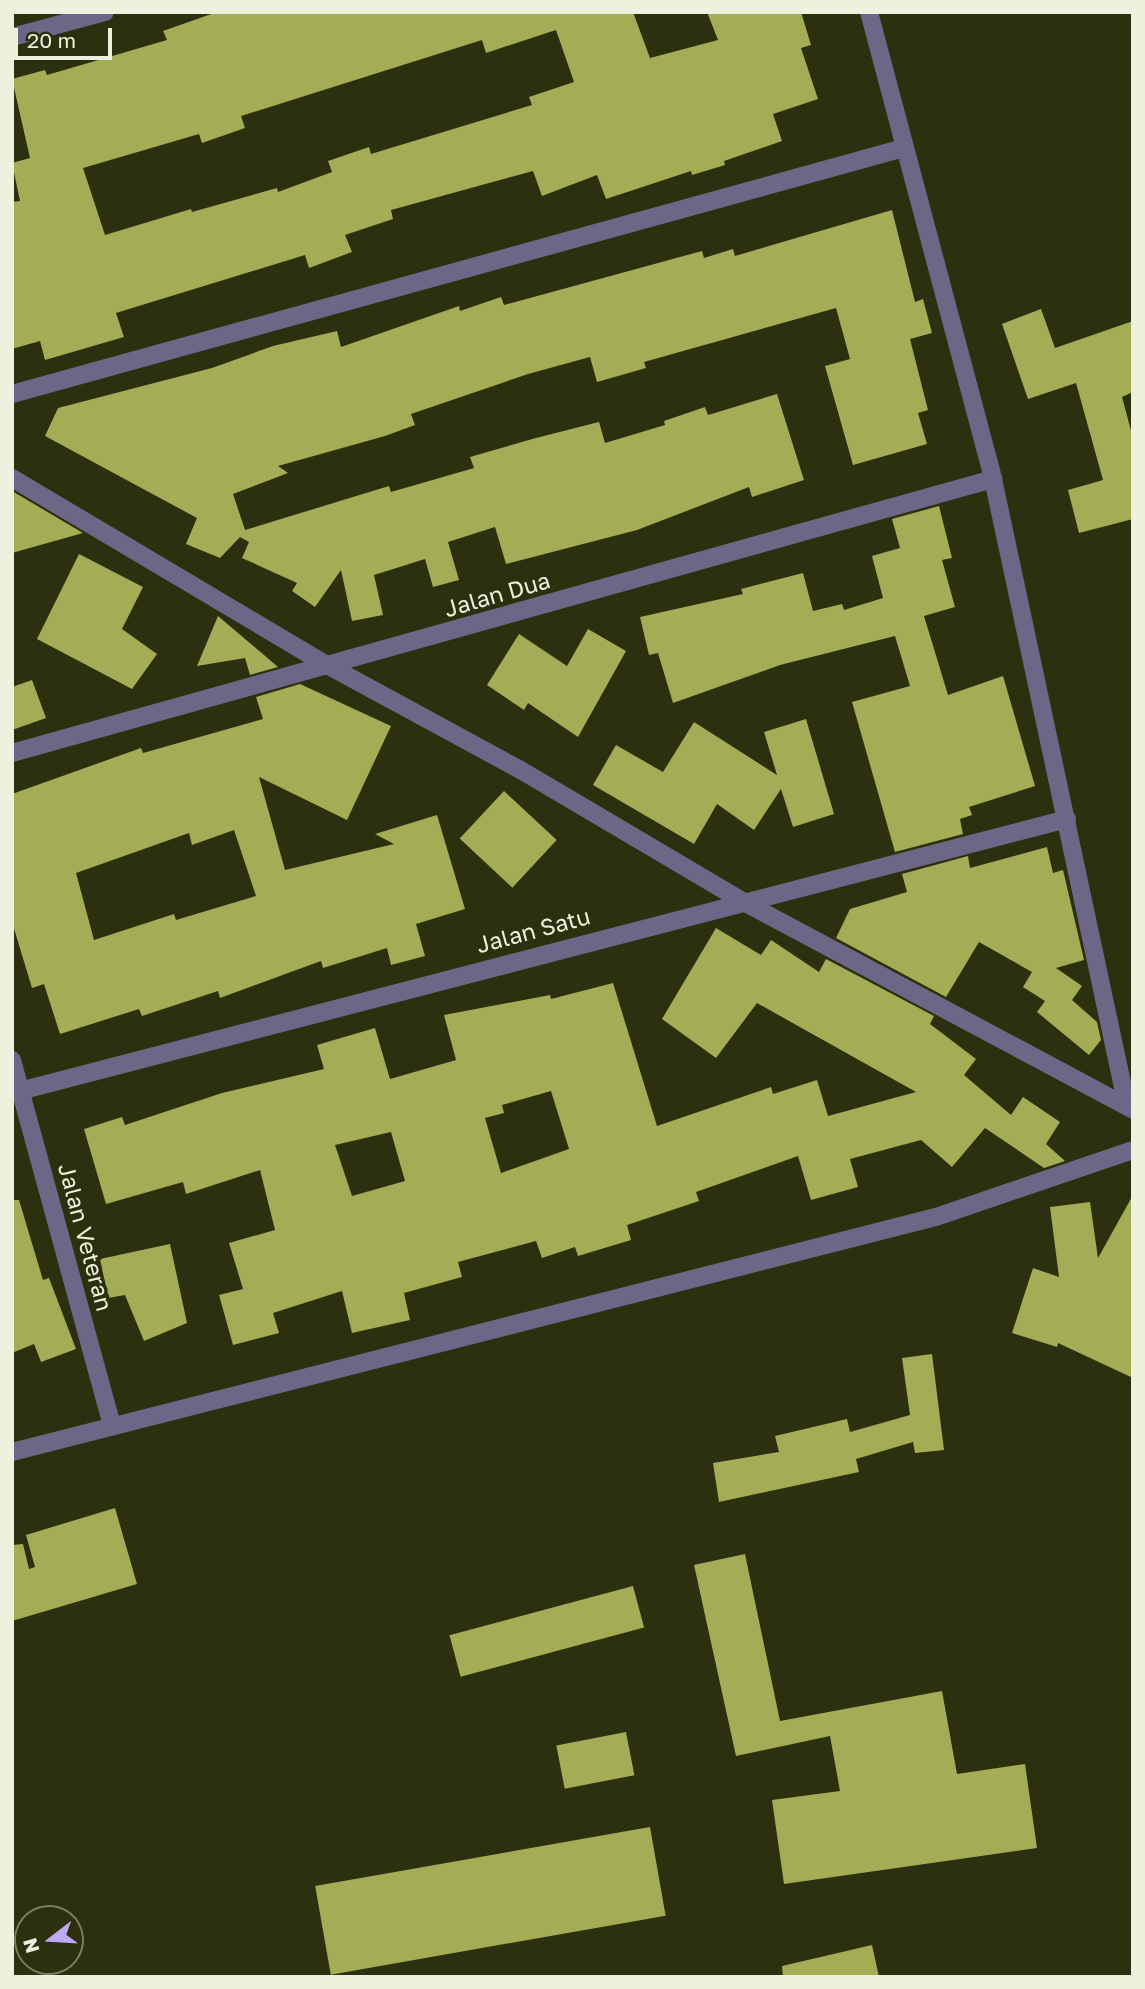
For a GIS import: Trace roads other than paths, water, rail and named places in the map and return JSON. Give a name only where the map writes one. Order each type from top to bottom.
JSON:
[{"type":"street","points":[[12,37],[105,12]]},
{"type":"street","points":[[869,12],[993,479],[1130,1108]]},
{"type":"street","points":[[12,394],[904,148]]},
{"type":"street","points":[[12,478],[329,666],[519,769],[742,901],[1130,1108]]},
{"type":"street","name":"Jalan Dua","points":[[12,753],[993,479]]},
{"type":"street","name":"Jalan Satu","points":[[16,1091],[1067,819]]},
{"type":"street","name":"Jalan Veteran","points":[[12,1060],[16,1091],[112,1426]]},
{"type":"street","points":[[12,1452],[936,1217],[1133,1150]]}]
